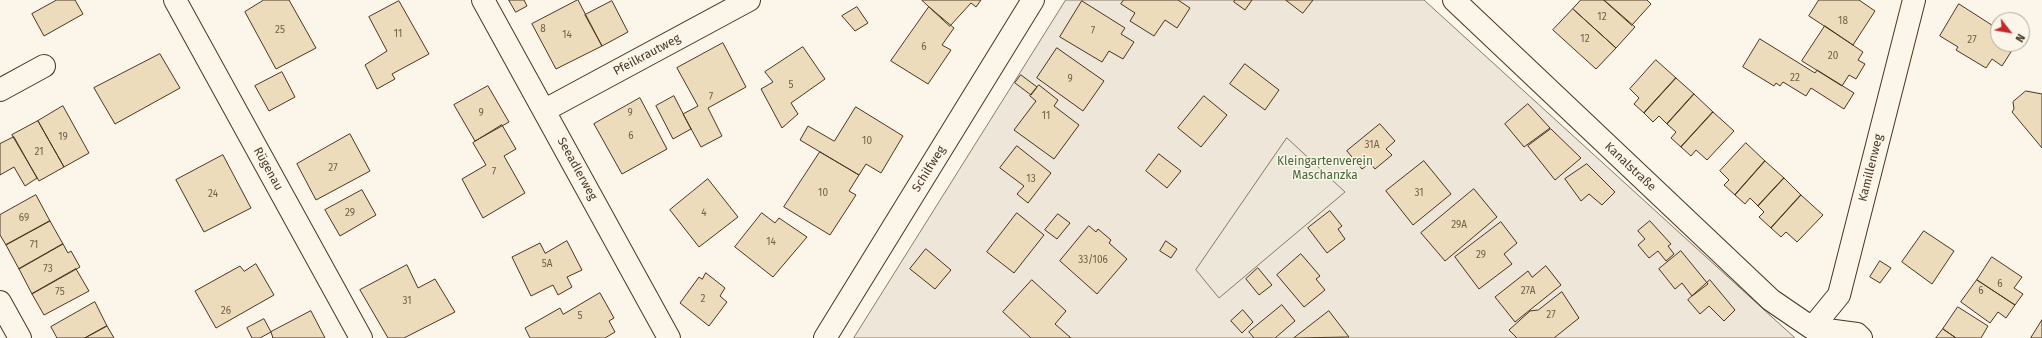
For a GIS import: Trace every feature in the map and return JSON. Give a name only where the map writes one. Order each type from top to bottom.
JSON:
[{"type":"street","name":"Rügenau","points":[[175,0],[361,338]]},
{"type":"street","name":"Seeadlerweg","points":[[483,0],[545,110],[669,338]]},
{"type":"street","name":"Pfeilkrautweg","points":[[545,110],[749,0]]},
{"type":"street","name":"Schilfweg","points":[[825,338],[1033,0]]},
{"type":"street","name":"Kanalstraße","points":[[1454,0],[1771,300],[1815,333],[1857,334],[1861,338]]},
{"type":"street","name":"Kamillenweg","points":[[1815,333],[1839,295],[1914,0]]},
{"type":"street","points":[[0,90],[44,66]]},
{"type":"street","points":[[0,302],[20,338]]},
{"type":"green space","name":"Kleingartenverein Maschanzka","points":[[1066,0],[1424,0],[1795,338],[854,338]]},
{"type":"shaded area","points":[[1287,138],[1345,192],[1219,298],[1196,270]]},
{"type":"building","points":[[57,0],[75,0],[83,14],[44,36],[32,14]]},
{"type":"building","points":[[264,0],[289,0],[316,48],[276,69],[245,12]]},
{"type":"building","points":[[509,0],[524,0],[527,6],[516,12]]},
{"type":"building","points":[[578,0],[602,46],[556,69],[532,24]]},
{"type":"building","points":[[922,0],[981,0],[976,7],[971,3],[950,26]]},
{"type":"building","points":[[1124,0],[1178,0],[1190,8],[1177,28],[1165,20],[1154,36],[1130,21],[1135,13],[1121,4]]},
{"type":"building","points":[[1235,0],[1252,0],[1245,10],[1234,2]]},
{"type":"building","points":[[1286,0],[1313,0],[1303,13]]},
{"type":"building","points":[[1581,0],[1604,0],[1635,27],[1616,48],[1573,9]]},
{"type":"building","points":[[1604,0],[1647,0],[1651,4],[1632,25]]},
{"type":"building","points":[[1819,0],[1859,0],[1875,11],[1853,45],[1809,16]]},
{"type":"building","points":[[399,1],[429,54],[392,74],[395,79],[377,89],[365,65],[387,51],[369,17]]},
{"type":"building","points":[[612,1],[628,32],[602,46],[585,15]]},
{"type":"building","points":[[1082,1],[1125,28],[1121,34],[1134,42],[1123,59],[1109,51],[1102,62],[1060,37]]},
{"type":"building","points":[[1959,4],[1990,24],[1990,52],[2011,52],[2002,66],[1992,59],[1986,68],[1956,50],[1958,47],[1940,36]]},
{"type":"building","points":[[857,7],[868,23],[855,31],[842,16]]},
{"type":"building","points":[[929,7],[954,28],[942,45],[951,50],[928,84],[891,61]]},
{"type":"building","points":[[1573,9],[1616,48],[1596,69],[1553,30]]},
{"type":"building","points":[[1825,26],[1863,52],[1858,60],[1865,64],[1856,79],[1849,75],[1842,86],[1802,61]]},
{"type":"building","points":[[1760,39],[1815,73],[1817,70],[1854,93],[1844,109],[1811,88],[1806,96],[1783,82],[1780,86],[1776,83],[1774,86],[1743,67]]},
{"type":"building","points":[[723,43],[746,87],[708,108],[722,136],[701,147],[683,114],[698,106],[677,68]]},
{"type":"building","points":[[803,47],[825,79],[791,103],[798,114],[782,128],[761,89],[773,82],[765,72]]},
{"type":"building","points":[[1057,48],[1104,81],[1083,111],[1037,78]]},
{"type":"building","points":[[160,54],[180,88],[115,124],[94,88]]},
{"type":"building","points":[[1656,60],[1676,78],[1644,113],[1634,104],[1639,98],[1630,89]]},
{"type":"building","points":[[1245,64],[1279,90],[1265,110],[1230,84]]},
{"type":"building","points":[[282,72],[295,97],[269,111],[255,86]]},
{"type":"building","points":[[1021,75],[1037,87],[1031,95],[1015,83]]},
{"type":"building","points":[[1676,78],[1694,94],[1667,124],[1659,116],[1653,122],[1644,113]]},
{"type":"building","points":[[1039,85],[1058,100],[1054,106],[1079,125],[1054,159],[1014,130],[1036,101],[1030,96]]},
{"type":"building","points":[[488,86],[509,122],[475,141],[454,105]]},
{"type":"building","points":[[2026,91],[2042,94],[2042,148],[2012,112],[2014,109],[2013,102]]},
{"type":"building","points":[[1694,94],[1713,112],[1681,147],[1671,138],[1676,132],[1667,124]]},
{"type":"building","points":[[674,96],[691,129],[673,139],[656,106]]},
{"type":"building","points":[[1204,96],[1227,115],[1201,147],[1178,128]]},
{"type":"building","points":[[640,98],[667,149],[622,174],[594,124]]},
{"type":"building","points":[[1528,104],[1550,128],[1524,147],[1505,124]]},
{"type":"building","points":[[63,106],[89,153],[64,167],[38,121]]},
{"type":"building","points":[[856,107],[903,136],[881,173],[866,164],[859,175],[800,140],[808,126],[834,141]]},
{"type":"building","points":[[1713,112],[1734,131],[1707,160],[1696,150],[1691,156],[1681,147]]},
{"type":"building","points":[[38,121],[64,167],[39,181],[12,135]]},
{"type":"building","points":[[1380,124],[1395,141],[1386,149],[1392,155],[1375,169],[1370,163],[1362,169],[1347,151]]},
{"type":"building","points":[[502,125],[516,149],[504,156],[525,193],[483,218],[462,179],[486,165],[473,143]]},
{"type":"building","points":[[1551,129],[1581,158],[1555,180],[1528,146]]},
{"type":"building","points":[[350,134],[370,171],[316,200],[297,164]]},
{"type":"building","points":[[14,137],[37,178],[25,186],[14,167],[0,175],[0,144]]},
{"type":"building","points":[[1746,143],[1765,161],[1735,195],[1724,185],[1729,180],[1720,171]]},
{"type":"building","points":[[1017,146],[1051,173],[1028,203],[1017,194],[1024,186],[1000,168]]},
{"type":"building","points":[[820,152],[859,175],[849,191],[856,195],[830,235],[784,207]]},
{"type":"building","points":[[1159,154],[1181,171],[1167,188],[1146,171]]},
{"type":"building","points":[[223,155],[251,208],[204,232],[176,180]]},
{"type":"building","points":[[1424,161],[1451,194],[1413,225],[1386,191]]},
{"type":"building","points":[[1765,161],[1784,178],[1758,206],[1750,198],[1745,204],[1735,195]]},
{"type":"building","points":[[1587,164],[1615,192],[1602,205],[1589,194],[1581,201],[1565,179]]},
{"type":"building","points":[[1784,178],[1801,195],[1771,228],[1759,217],[1764,212],[1758,206]]},
{"type":"building","points":[[708,179],[738,217],[699,247],[670,210]]},
{"type":"building","points":[[1474,189],[1497,217],[1445,261],[1421,233]]},
{"type":"building","points":[[362,190],[376,215],[340,236],[325,210]]},
{"type":"building","points":[[36,195],[50,221],[6,245],[0,235],[0,215]]},
{"type":"building","points":[[1801,195],[1823,215],[1797,242],[1786,232],[1781,237],[1771,228]]},
{"type":"building","points":[[1330,211],[1342,226],[1338,229],[1345,239],[1327,253],[1308,228]]},
{"type":"building","points":[[762,213],[775,223],[779,218],[807,237],[773,277],[735,247]]},
{"type":"building","points":[[1017,213],[1044,235],[1014,273],[987,252]]},
{"type":"building","points":[[1058,214],[1070,223],[1057,239],[1045,230]]},
{"type":"building","points":[[50,221],[63,244],[19,269],[6,245]]},
{"type":"building","points":[[1650,221],[1671,244],[1668,246],[1674,254],[1666,261],[1658,251],[1649,258],[1638,245],[1645,239],[1638,231]]},
{"type":"building","points":[[1501,222],[1517,243],[1504,254],[1512,264],[1479,289],[1455,257]]},
{"type":"building","points":[[1089,226],[1096,232],[1098,229],[1111,240],[1109,243],[1127,259],[1097,294],[1060,261]]},
{"type":"building","points":[[1924,231],[1954,251],[1932,284],[1902,262]]},
{"type":"building","points":[[567,241],[582,270],[567,277],[572,287],[558,295],[553,285],[531,296],[512,257],[540,243],[545,253]]},
{"type":"building","points":[[1166,241],[1177,249],[1171,258],[1160,251]]},
{"type":"building","points":[[63,244],[68,253],[71,251],[80,267],[32,294],[19,269]]},
{"type":"building","points":[[926,249],[951,270],[935,289],[910,269]]},
{"type":"building","points":[[1681,251],[1708,284],[1692,296],[1682,283],[1675,289],[1659,269]]},
{"type":"building","points":[[1301,254],[1320,276],[1316,279],[1325,290],[1304,307],[1277,275]]},
{"type":"building","points":[[1992,257],[2022,277],[2014,288],[2023,294],[2015,305],[1977,280]]},
{"type":"building","points":[[1880,261],[1891,268],[1880,283],[1870,277]]},
{"type":"building","points":[[256,264],[274,295],[216,328],[195,291],[240,266],[244,271]]},
{"type":"building","points":[[407,265],[418,288],[435,279],[455,312],[404,338],[388,338],[360,290]]},
{"type":"building","points":[[1546,266],[1561,285],[1515,322],[1495,297],[1528,271],[1532,277]]},
{"type":"building","points":[[1258,268],[1272,285],[1259,295],[1246,279]]},
{"type":"building","points":[[76,269],[89,291],[44,315],[32,294]]},
{"type":"building","points":[[706,273],[725,288],[720,296],[727,302],[709,326],[680,303],[699,277],[702,279]]},
{"type":"building","points":[[1032,280],[1066,311],[1055,324],[1071,338],[1031,338],[1003,312]]},
{"type":"building","points":[[1710,280],[1735,310],[1724,321],[1709,306],[1700,314],[1688,300]]},
{"type":"building","points":[[1977,280],[2015,305],[2006,318],[1998,312],[1990,323],[1961,302]]},
{"type":"building","points":[[1562,292],[1579,318],[1554,338],[1517,338],[1509,330],[1530,311],[1538,310]]},
{"type":"building","points":[[600,293],[614,318],[609,321],[615,332],[605,338],[530,338],[525,328],[560,308],[563,314]]},
{"type":"building","points":[[95,302],[107,326],[85,338],[57,338],[51,327]]},
{"type":"building","points":[[1282,305],[1295,321],[1275,338],[1254,338],[1249,332]]},
{"type":"building","points":[[1958,307],[1988,326],[1981,338],[1956,338],[1943,329]]},
{"type":"building","points":[[1243,310],[1253,322],[1242,333],[1231,321]]},
{"type":"building","points":[[311,311],[325,338],[273,338],[271,332]]},
{"type":"building","points":[[1329,311],[1349,337],[1294,338]]},
{"type":"building","points":[[264,319],[271,332],[260,338],[252,338],[247,328]]},
{"type":"building","points":[[2042,320],[2042,338],[2031,338]]},
{"type":"building","points":[[107,326],[114,338],[85,338]]},
{"type":"building","points":[[1943,329],[1956,338],[1936,338]]}]
